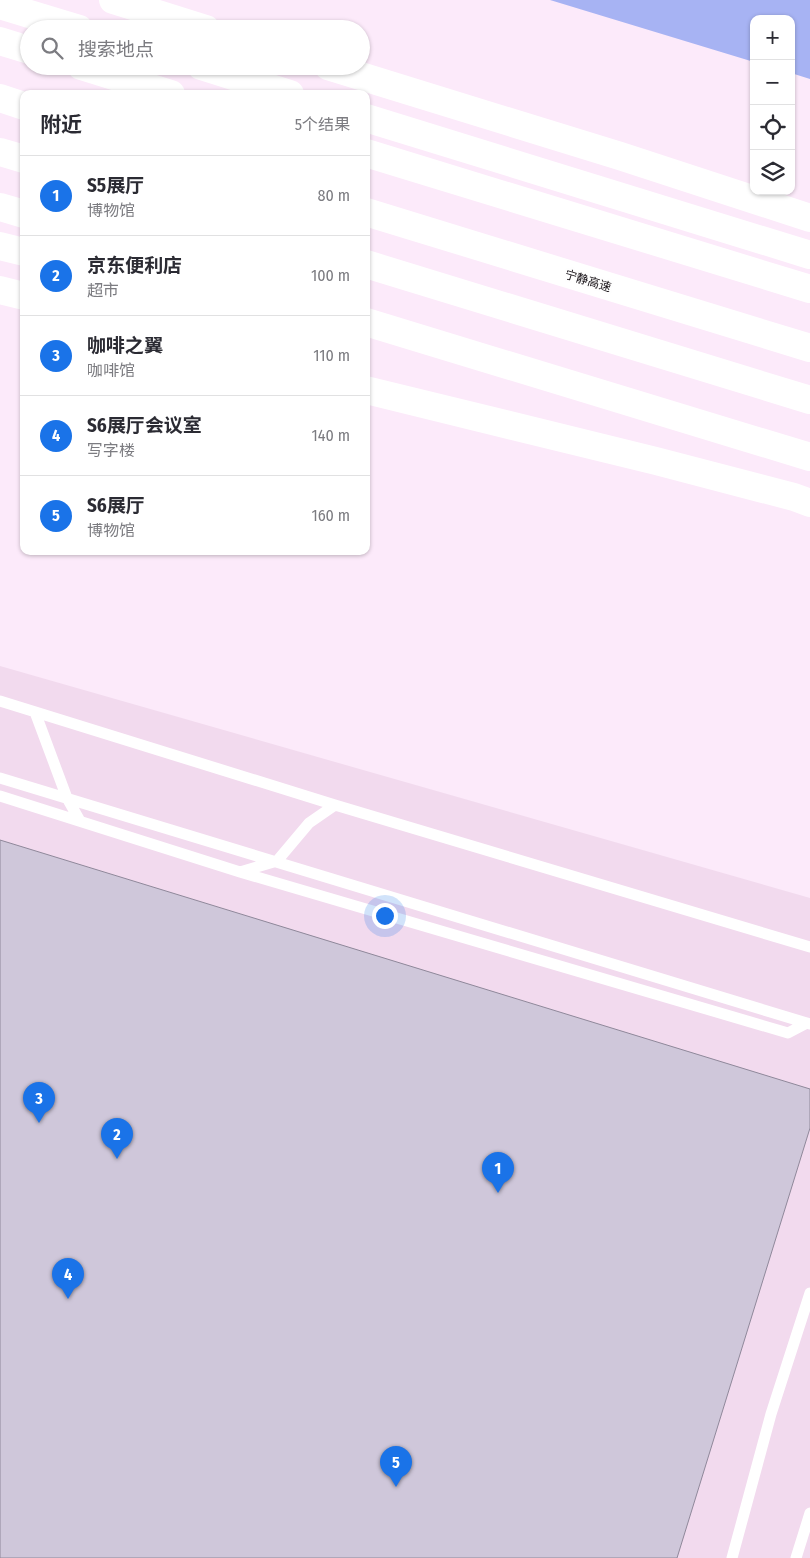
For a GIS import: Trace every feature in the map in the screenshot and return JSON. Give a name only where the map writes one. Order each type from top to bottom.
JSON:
[{"type":"main road","points":[[113,0],[177,20]]},
{"type":"main road","points":[[0,5],[49,20]]},
{"type":"main road","points":[[0,41],[20,47]]},
{"type":"main road","points":[[111,75],[158,90]]},
{"type":"main road","points":[[230,75],[277,90]]},
{"type":"main road","points":[[357,75],[620,156],[810,218]]},
{"type":"main road","points":[[0,98],[20,105]]},
{"type":"main road","points":[[370,119],[810,256]]},
{"type":"main road","points":[[0,152],[20,158]]},
{"type":"main road","points":[[370,154],[810,289]]},
{"type":"main road","points":[[0,207],[20,213]]},
{"type":"main road","name":"宁静高速","points":[[370,213],[810,348]]},
{"type":"main road","points":[[0,246],[20,251]]},
{"type":"main road","points":[[370,265],[810,400]]},
{"type":"main road","points":[[0,290],[20,295]]},
{"type":"main road","points":[[370,323],[810,457]]},
{"type":"main road","points":[[370,391],[656,461],[810,502]]},
{"type":"lane","points":[[0,701],[335,805],[810,947]]},
{"type":"lane","points":[[34,712],[67,798],[80,820]]},
{"type":"lane","points":[[0,778],[809,1023]]},
{"type":"lane","points":[[0,796],[240,872],[788,1033],[809,1023]]},
{"type":"lane","points":[[240,872],[277,861],[309,823],[335,805]]},
{"type":"lane","points":[[732,1558],[771,1414],[810,1293]]},
{"type":"lane","points":[[796,1558],[810,1513]]},
{"type":"shaded area","points":[[0,666],[810,898],[810,1558],[0,1558]]},
{"type":"water","points":[[550,0],[810,0],[810,79],[795,74],[795,15],[750,15],[750,61]]},
{"type":"building","points":[[0,840],[810,1089],[810,1128],[677,1558],[0,1558]]},
{"type":"place","name":"咖啡之翼","points":[[39,1123]]},
{"type":"place","name":"京东便利店","points":[[117,1159]]},
{"type":"place","name":"S5展厅","points":[[498,1193]]},
{"type":"place","name":"S6展厅会议室","points":[[68,1299]]},
{"type":"place","name":"S6展厅","points":[[396,1487]]}]
